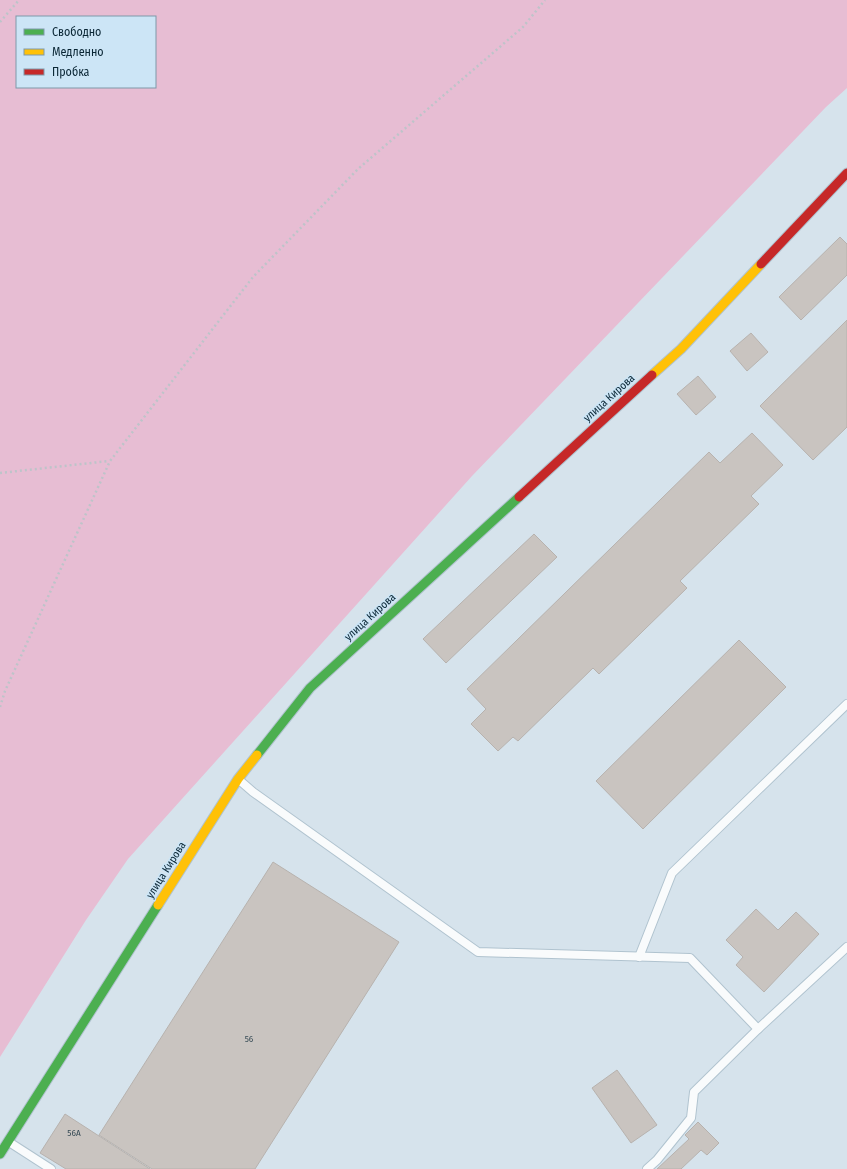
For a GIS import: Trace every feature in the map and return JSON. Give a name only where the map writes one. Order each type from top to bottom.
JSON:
[{"type":"street","name":"улица Кирова","points":[[0,1154],[238,779],[310,688],[681,349],[847,173]]},
{"type":"lane","points":[[639,957],[672,873],[847,704]]},
{"type":"lane","points":[[238,779],[253,792],[478,952],[690,958],[758,1029]]},
{"type":"lane","points":[[648,1169],[691,1118],[694,1092],[758,1029],[847,947]]},
{"type":"lane","points":[[8,1141],[51,1169]]},
{"type":"path","points":[[0,22],[19,0]]},
{"type":"path","points":[[0,707],[5,691],[110,461],[253,277],[358,169],[524,26],[545,0]]},
{"type":"path","points":[[0,474],[110,461]]},
{"type":"shaded area","points":[[0,0],[847,0],[847,88],[826,107],[472,476],[128,859],[86,920],[0,1057]]},
{"type":"building","points":[[840,237],[847,244],[847,275],[801,320],[779,297]]},
{"type":"building","points":[[847,320],[847,427],[813,460],[760,406]]},
{"type":"building","points":[[751,333],[768,352],[747,371],[730,351]]},
{"type":"building","points":[[698,376],[716,397],[696,415],[677,394]]},
{"type":"building","points":[[752,433],[783,465],[751,496],[759,504],[680,581],[687,588],[599,674],[593,668],[518,741],[513,737],[498,751],[471,724],[486,709],[467,689],[709,452],[720,463]]},
{"type":"building","points":[[534,534],[557,557],[446,663],[423,639]]},
{"type":"building","points":[[739,640],[786,687],[643,829],[596,781]]},
{"type":"building","points":[[273,862],[399,942],[255,1169],[152,1169],[99,1135]]},
{"type":"building","points":[[756,909],[778,930],[796,912],[819,934],[764,992],[736,965],[743,957],[726,940]]},
{"type":"building","points":[[617,1070],[657,1125],[631,1143],[592,1088]]},
{"type":"building","points":[[65,1114],[150,1169],[66,1169],[40,1153]]},
{"type":"building","points":[[698,1122],[719,1143],[707,1155],[701,1150],[681,1169],[657,1169],[689,1139],[685,1135]]},
{"type":"traffic: fast","points":[[257,755],[310,688],[519,497]]},
{"type":"traffic: fast","points":[[0,1154],[158,905]]},
{"type":"traffic: slow","points":[[652,375],[681,349],[761,264]]},
{"type":"traffic: slow","points":[[158,905],[238,779],[257,755]]},
{"type":"traffic: jam","points":[[761,264],[847,173]]},
{"type":"traffic: jam","points":[[519,497],[652,375]]}]
